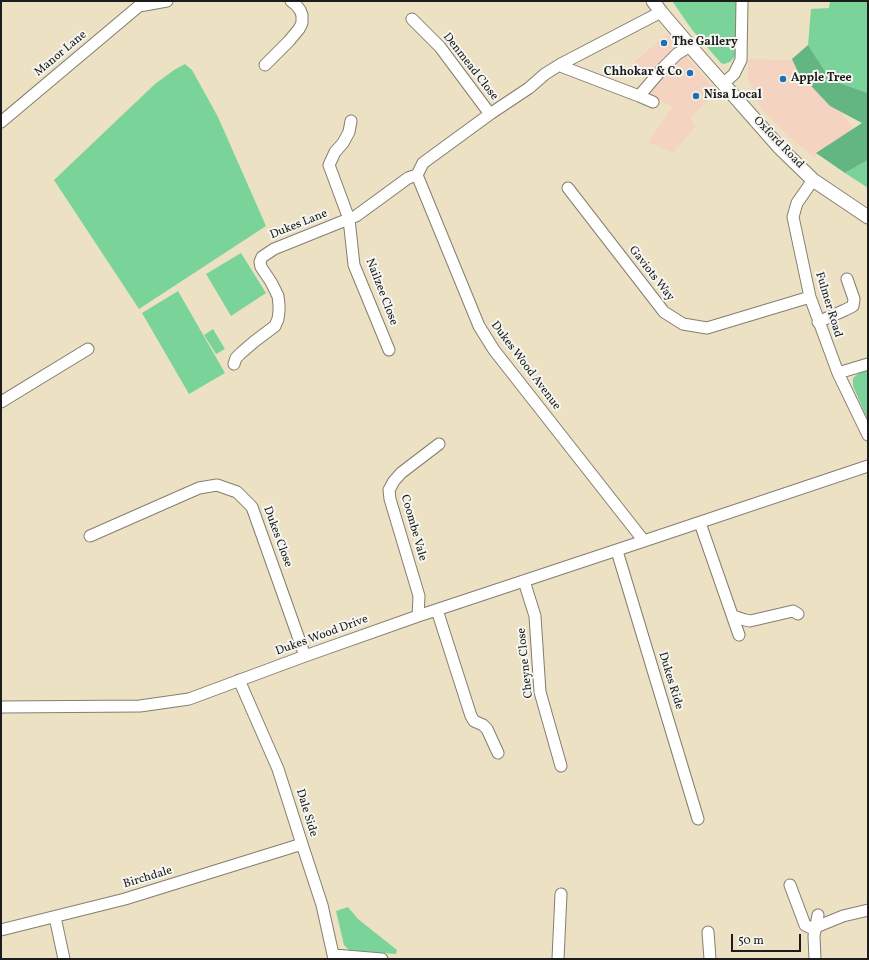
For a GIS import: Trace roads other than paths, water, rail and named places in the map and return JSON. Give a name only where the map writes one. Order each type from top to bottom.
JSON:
[{"type":"main road","name":"Oxford Road","points":[[657,6],[690,46],[779,147],[813,180],[868,217]]},
{"type":"street","name":"Manor Lane","points":[[1,122],[141,4],[167,1]]},
{"type":"street","points":[[265,65],[299,30],[302,23],[302,15],[300,10],[291,1]]},
{"type":"street","points":[[723,84],[734,74],[741,60],[742,1]]},
{"type":"street","points":[[417,175],[423,163],[490,114],[529,88],[545,74],[657,6]]},
{"type":"street","name":"Denmead Close","points":[[412,19],[440,47],[490,114]]},
{"type":"street","points":[[639,96],[664,67],[678,54],[690,46]]},
{"type":"street","points":[[561,64],[563,67],[653,102]]},
{"type":"street","name":"Nailzee Close","points":[[351,121],[349,132],[343,143],[335,152],[329,165],[349,219],[354,265],[389,350]]},
{"type":"street","name":"Dukes Lane","points":[[234,364],[236,358],[275,326],[278,319],[280,305],[278,296],[261,267],[260,262],[262,257],[274,249],[356,216],[408,178],[417,175]]},
{"type":"street","name":"Dukes Wood Avenue","points":[[417,175],[479,326],[494,350],[644,541]]},
{"type":"street","name":"Fulmer Road","points":[[813,180],[797,202],[793,217],[810,297],[838,373],[868,435]]},
{"type":"street","name":"Gaviots Way","points":[[568,188],[664,312],[683,324],[707,328],[810,297]]},
{"type":"street","points":[[818,322],[852,306],[854,299],[847,279]]},
{"type":"street","points":[[1,402],[88,349]]},
{"type":"street","points":[[838,373],[868,364]]},
{"type":"street","name":"Coombe Vale","points":[[418,616],[419,596],[390,499],[389,490],[401,473],[439,444]]},
{"type":"street","points":[[644,541],[868,466]]},
{"type":"street","name":"Dukes Close","points":[[90,536],[199,488],[217,485],[237,492],[252,507],[305,656]]},
{"type":"street","points":[[700,523],[739,635]]},
{"type":"street","name":"Dukes Wood Drive","points":[[1,706],[140,706],[190,699],[418,616],[644,541]]},
{"type":"street","name":"Dukes Ride","points":[[617,551],[698,819]]},
{"type":"street","name":"Cheyne Close","points":[[524,581],[535,616],[540,692],[561,766]]},
{"type":"street","points":[[436,610],[471,716],[474,722],[487,729],[498,753]]},
{"type":"street","points":[[733,616],[750,621],[793,611],[798,614]]},
{"type":"street","name":"Dale Side","points":[[239,680],[278,769],[322,905],[334,957]]},
{"type":"street","name":"Birchdale","points":[[1,930],[126,899],[302,844]]},
{"type":"street","points":[[790,885],[806,925],[816,928],[843,916],[868,910]]},
{"type":"street","points":[[558,959],[561,894]]},
{"type":"street","points":[[815,959],[814,936],[818,915]]},
{"type":"street","points":[[55,917],[64,959]]},
{"type":"street","points":[[708,932],[710,959]]},
{"type":"street","points":[[334,957],[382,959]]},
{"type":"place","name":"The Gallery","points":[[664,43]]},
{"type":"place","name":"Chhokar & Co","points":[[690,73]]},
{"type":"place","name":"Apple Tree","points":[[783,79]]},
{"type":"place","name":"Nisa Local","points":[[696,96]]}]
